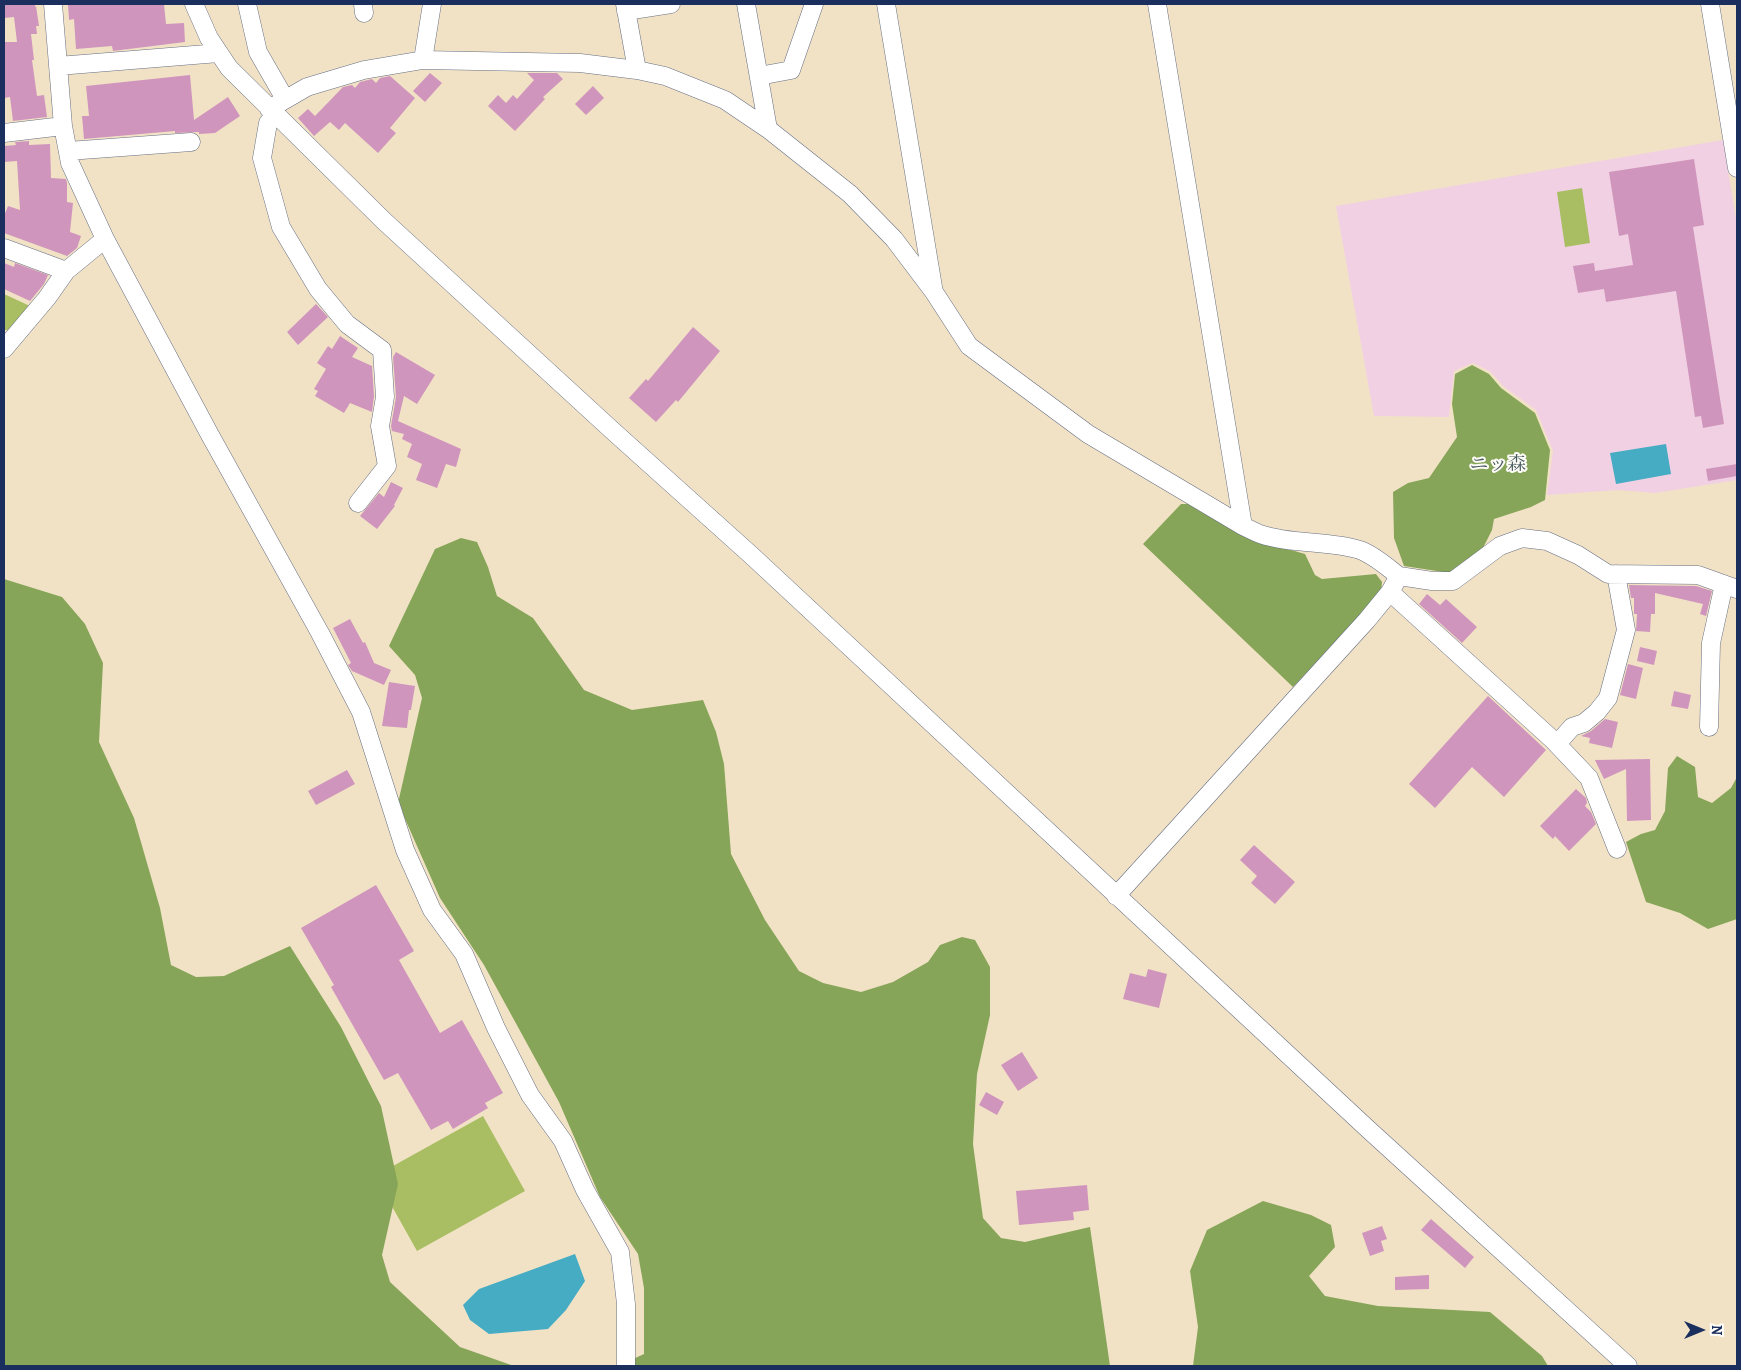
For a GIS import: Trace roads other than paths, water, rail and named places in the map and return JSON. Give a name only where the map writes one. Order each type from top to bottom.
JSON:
[{"type":"street","points":[[53,4],[63,126],[70,163],[105,239],[210,435],[320,633],[361,712],[405,850],[432,910],[464,954],[496,1028],[530,1095],[563,1141],[585,1190],[620,1252],[626,1304],[626,1366]]},
{"type":"street","points":[[194,4],[209,38],[229,68],[384,221],[758,562],[1369,1130],[1628,1366]]},
{"type":"street","points":[[247,4],[258,52],[285,99]]},
{"type":"street","points":[[423,60],[432,4]]},
{"type":"street","points":[[637,70],[626,7],[671,4]]},
{"type":"street","points":[[746,4],[768,129]]},
{"type":"street","points":[[759,76],[791,70],[814,4]]},
{"type":"street","points":[[886,4],[934,292]]},
{"type":"street","points":[[1157,4],[1243,526]]},
{"type":"street","points":[[1710,4],[1737,168]]},
{"type":"street","points":[[58,66],[219,52]]},
{"type":"street","points":[[358,503],[387,466],[380,426],[385,397],[382,350],[347,324],[318,289],[281,227],[262,158],[268,123],[272,112],[285,99],[307,88],[364,70],[423,60],[580,64],[637,70],[665,76],[725,100],[768,129],[850,194],[894,239],[934,292],[969,346],[1088,434],[1243,526],[1260,534],[1274,537],[1333,544],[1361,550],[1399,576],[1432,581],[1452,581],[1500,546],[1522,538],[1547,541],[1578,555],[1608,574],[1698,576],[1730,587],[1711,643],[1709,726]]},
{"type":"street","points":[[4,133],[63,126]]},
{"type":"street","points":[[68,152],[191,142]]},
{"type":"street","points":[[5,345],[47,298],[66,271],[105,239]]},
{"type":"street","points":[[4,248],[66,271]]},
{"type":"street","points":[[1556,744],[1572,728],[1584,723],[1597,712],[1608,698],[1626,630],[1616,574]]},
{"type":"street","points":[[1116,896],[1366,620],[1390,592],[1399,576]]},
{"type":"street","points":[[1390,592],[1556,744],[1589,778],[1617,849]]},
{"type":"water","points":[[1666,444],[1671,474],[1616,484],[1610,453]]},
{"type":"water","points":[[575,1254],[585,1281],[566,1310],[548,1329],[489,1334],[470,1320],[463,1305],[479,1289]]},
{"type":"park label","name":"ニッ森","points":[[1498,465]]}]
